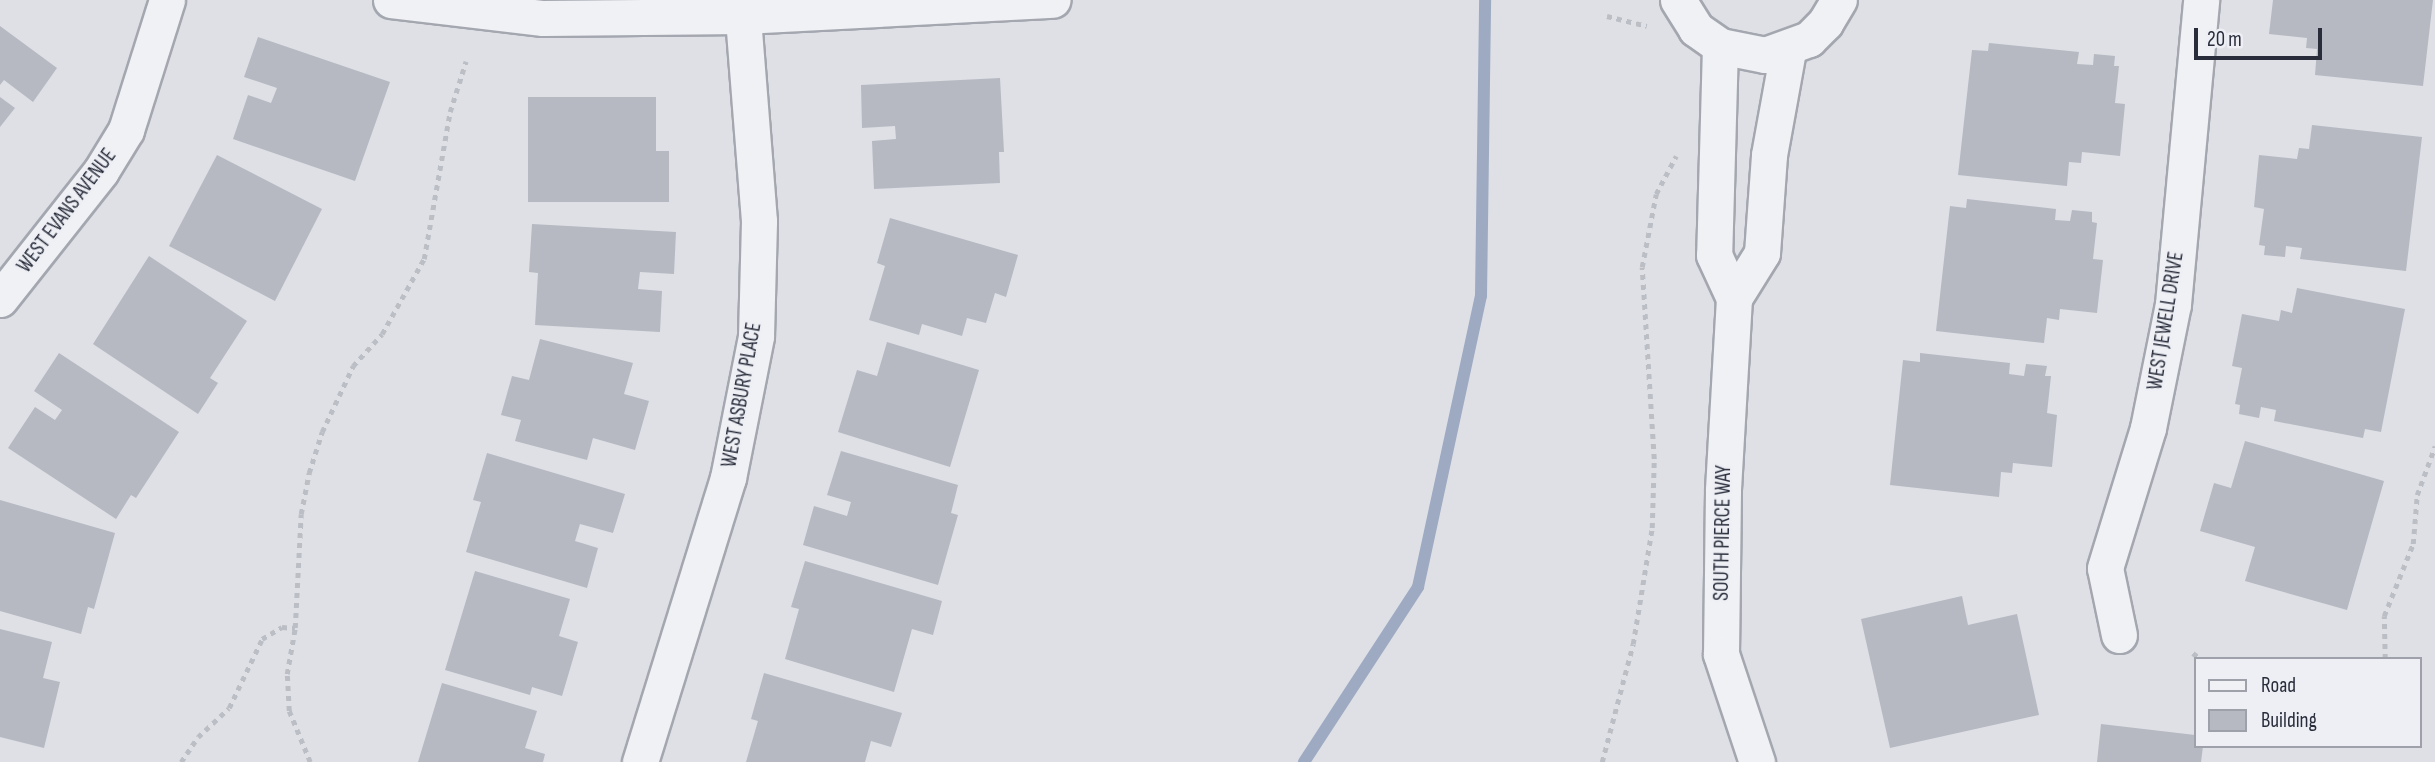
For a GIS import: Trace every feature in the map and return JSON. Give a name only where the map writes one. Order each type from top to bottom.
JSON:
[{"type":"street","name":"WEST EVANS AVENUE","points":[[0,299],[101,171],[126,130],[167,0]]},
{"type":"street","points":[[391,0],[543,18],[743,16],[1053,0]]},
{"type":"street","points":[[1671,9],[1720,46],[1765,55],[1788,50],[1817,32],[1839,0]]},
{"type":"street","name":"WEST JEWELL DRIVE","points":[[2119,635],[2105,568],[2148,428],[2173,304],[2201,0]]},
{"type":"street","name":"WEST ASBURY PLACE","points":[[640,762],[728,478],[756,336],[759,221],[743,16]]},
{"type":"street","name":"SOUTH PIERCE WAY","points":[[1720,46],[1714,255],[1734,299],[1723,491],[1721,654],[1757,762]]},
{"type":"street","name":"SOUTH PIERCE WAY","points":[[1734,299],[1762,253],[1769,155],[1788,50]]},
{"type":"path","points":[[1606,16],[1636,21],[1671,9]]},
{"type":"path","points":[[310,762],[289,711],[287,674],[295,628],[301,514],[309,473],[322,432],[353,366],[382,334],[424,259],[450,112],[466,61]]},
{"type":"path","points":[[1602,762],[1635,632],[1652,528],[1654,459],[1642,267],[1646,231],[1656,194],[1677,153]]},
{"type":"path","points":[[2385,657],[2384,616],[2408,560],[2417,495],[2435,446]]},
{"type":"path","points":[[181,762],[198,737],[229,708],[262,639],[282,627],[295,628]]},
{"type":"path","points":[[2193,653],[2198,657]]},
{"type":"building","points":[[2273,0],[2433,0],[2423,86],[2315,75],[2317,49],[2306,48],[2307,38],[2269,34]]},
{"type":"building","points":[[0,26],[57,68],[33,102],[4,80],[0,85]]},
{"type":"building","points":[[258,37],[390,82],[355,181],[233,139],[248,95],[271,103],[277,88],[244,77]]},
{"type":"building","points":[[1989,43],[2079,52],[2077,64],[2093,65],[2094,54],[2115,56],[2114,66],[2119,66],[2115,103],[2125,104],[2120,156],[2082,152],[2081,163],[2069,162],[2067,186],[1958,175],[1972,50],[1988,51]]},
{"type":"building","points":[[1000,78],[1004,152],[999,152],[1000,183],[874,189],[872,141],[896,139],[895,126],[862,128],[861,85]]},
{"type":"building","points":[[0,97],[15,108],[0,127]]},
{"type":"building","points":[[528,97],[656,97],[656,151],[669,151],[669,202],[528,202]]},
{"type":"building","points":[[2312,125],[2422,137],[2406,271],[2300,259],[2302,248],[2286,246],[2285,257],[2264,255],[2265,246],[2259,245],[2264,209],[2254,207],[2259,155],[2297,159],[2299,148],[2309,149]]},
{"type":"building","points":[[217,155],[322,209],[275,301],[169,246]]},
{"type":"building","points":[[1967,199],[2056,209],[2055,220],[2070,221],[2072,210],[2092,212],[2092,222],[2097,223],[2093,259],[2103,260],[2097,313],[2060,309],[2059,320],[2047,318],[2044,343],[1936,331],[1950,206],[1966,208]]},
{"type":"building","points":[[890,218],[1018,255],[1006,297],[995,293],[986,323],[967,318],[962,336],[922,324],[919,335],[869,320],[885,266],[877,263]]},
{"type":"building","points":[[532,224],[676,232],[674,274],[640,272],[638,289],[662,291],[660,332],[535,325],[538,273],[529,272]]},
{"type":"building","points":[[149,256],[247,321],[210,378],[218,383],[198,414],[93,344]]},
{"type":"building","points":[[2297,288],[2405,309],[2381,432],[2365,429],[2363,438],[2274,421],[2276,410],[2261,407],[2259,418],[2239,414],[2240,405],[2235,404],[2242,368],[2232,366],[2242,314],[2279,321],[2281,310],[2292,313]]},
{"type":"building","points":[[540,339],[633,363],[624,394],[649,401],[635,450],[593,438],[587,460],[515,441],[521,420],[501,415],[512,376],[529,380]]},
{"type":"building","points":[[887,342],[979,370],[950,467],[838,432],[857,370],[877,376]]},
{"type":"building","points":[[59,353],[179,432],[136,498],[131,495],[116,519],[8,448],[35,407],[55,420],[62,410],[34,391]]},
{"type":"building","points":[[1920,353],[2010,363],[2009,374],[2024,376],[2026,364],[2047,366],[2045,376],[2051,376],[2047,413],[2057,415],[2052,467],[2013,463],[2012,473],[2001,472],[1999,497],[1890,485],[1903,360],[1920,362]]},
{"type":"building","points":[[2245,441],[2384,481],[2347,610],[2245,581],[2255,547],[2200,531],[2214,483],[2231,488]]},
{"type":"building","points":[[841,451],[958,485],[951,513],[958,515],[938,585],[803,545],[814,506],[847,516],[851,502],[827,495]]},
{"type":"building","points":[[487,453],[625,494],[613,533],[580,524],[575,541],[598,548],[587,588],[466,552],[481,502],[473,500]]},
{"type":"building","points":[[0,500],[115,533],[94,609],[88,607],[81,634],[0,611]]},
{"type":"building","points":[[805,561],[942,601],[933,635],[912,629],[894,692],[785,659],[799,609],[791,607]]},
{"type":"building","points":[[475,571],[570,599],[559,636],[578,642],[562,696],[532,687],[530,695],[445,670]]},
{"type":"building","points":[[1962,596],[1968,625],[2017,614],[2039,715],[1890,748],[1861,619]]},
{"type":"building","points":[[0,629],[52,642],[43,678],[60,682],[44,748],[0,737]]},
{"type":"building","points":[[764,673],[902,713],[891,747],[871,741],[865,762],[746,762],[758,721],[751,719]]},
{"type":"building","points":[[442,683],[537,711],[525,748],[545,754],[543,762],[418,762]]},
{"type":"building","points":[[2101,724],[2194,735],[2194,748],[2203,748],[2201,762],[2097,762]]},
{"type":"waterway","points":[[1304,762],[1418,587],[1481,296],[1485,0]]}]
